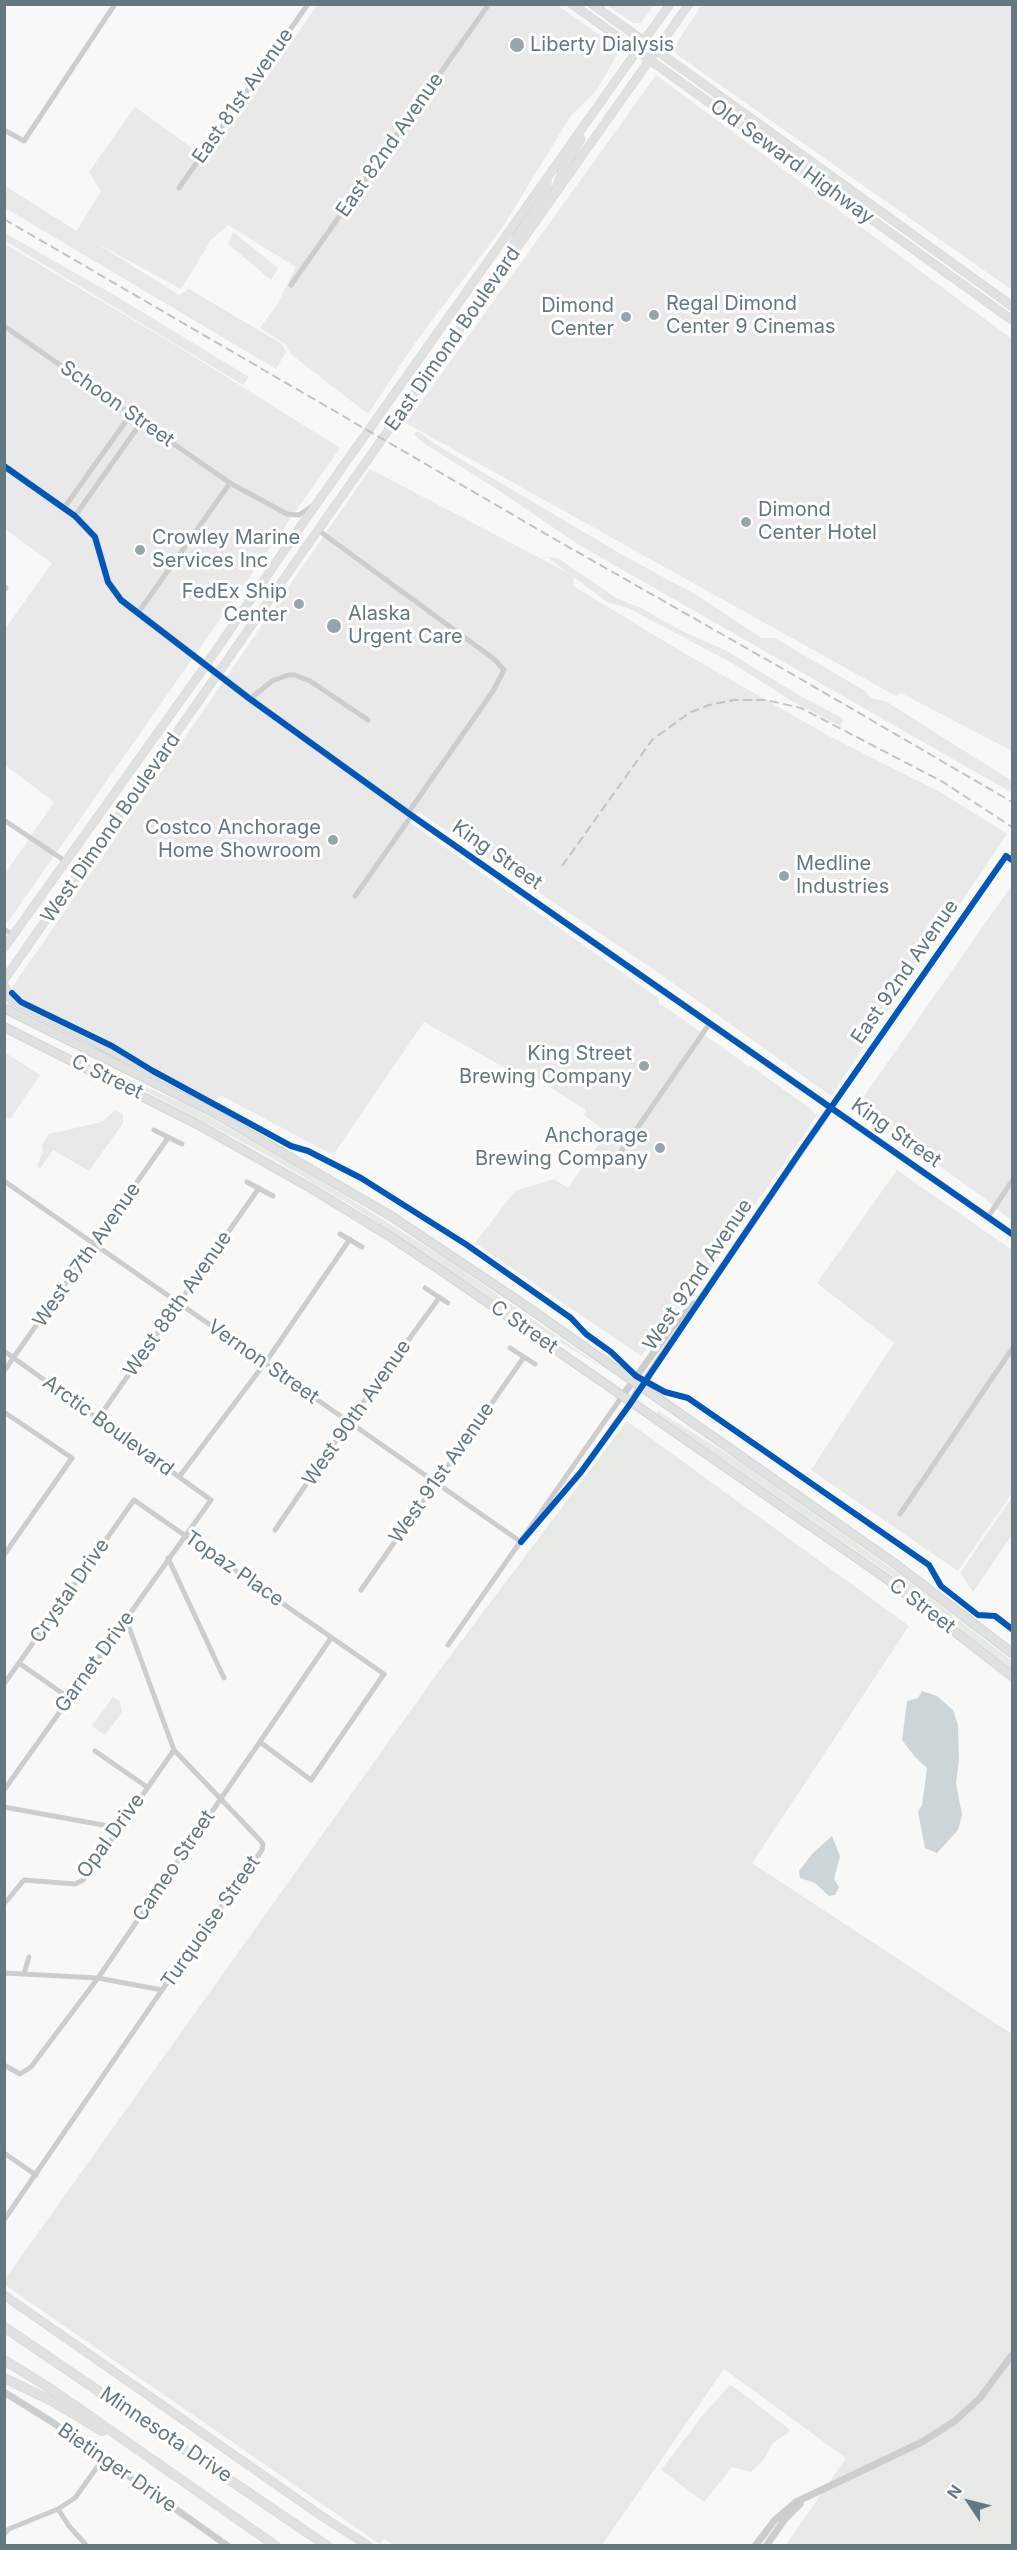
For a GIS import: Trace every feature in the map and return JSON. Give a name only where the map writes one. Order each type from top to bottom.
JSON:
[{"type":"highway","name":"Minnesota Drive","points":[[4,2327],[327,2546]]},
{"type":"highway","name":"Minnesota Drive","points":[[4,2360],[51,2389],[275,2545]]},
{"type":"highway","points":[[4,2378],[52,2401],[146,2456]]},
{"type":"highway","points":[[284,2516],[336,2546]]},
{"type":"main road","name":"Old Seward Highway","points":[[572,4],[1012,320]]},
{"type":"main road","name":"Old Seward Highway","points":[[592,4],[1012,306]]},
{"type":"main road","name":"East Dimond Boulevard","points":[[206,665],[670,4]]},
{"type":"main road","name":"East Dimond Boulevard","points":[[218,674],[689,4]]},
{"type":"main road","points":[[554,196],[563,169],[595,111]]},
{"type":"main road","points":[[800,168],[807,166],[828,181],[856,194]]},
{"type":"main road","points":[[502,270],[518,234],[547,192],[547,179]]},
{"type":"main road","points":[[420,358],[433,368]]},
{"type":"main road","name":"West Dimond Boulevard","points":[[4,948],[206,665]]},
{"type":"main road","name":"West Dimond Boulevard","points":[[4,981],[218,674]]},
{"type":"main road","points":[[4,986],[8,996],[14,1001],[140,1066],[181,1096]]},
{"type":"main road","name":"C Street","points":[[4,1008],[181,1096],[289,1155],[382,1211],[456,1259],[901,1568],[1012,1653]]},
{"type":"main road","name":"C Street","points":[[4,1027],[147,1097],[309,1187],[448,1275],[887,1579],[1012,1676]]},
{"type":"main road","points":[[4,2295],[313,2510],[369,2546]]},
{"type":"street","points":[[4,130],[24,141],[115,4]]},
{"type":"street","name":"East 81st Avenue","points":[[178,188],[308,4]]},
{"type":"street","name":"East 82nd Avenue","points":[[291,285],[489,4]]},
{"type":"street","name":"Schoon Street","points":[[4,326],[230,483],[293,516],[299,515],[319,502]]},
{"type":"street","points":[[64,508],[131,414]]},
{"type":"street","points":[[75,516],[142,421]]},
{"type":"street","name":"King Street","points":[[4,466],[75,516],[95,537],[108,582],[116,595],[250,699],[410,814],[1012,1234]]},
{"type":"street","points":[[138,613],[230,483]]},
{"type":"street","points":[[318,530],[494,659],[504,670],[493,691],[355,896]]},
{"type":"street","points":[[250,699],[278,678],[296,675],[310,681],[368,720]]},
{"type":"street","points":[[4,820],[65,861]]},
{"type":"street","name":"East 92nd Avenue","points":[[831,1107],[1006,856],[1012,860]]},
{"type":"street","points":[[4,930],[10,937]]},
{"type":"street","points":[[622,1150],[710,1023]]},
{"type":"street","name":"West 92nd Avenue","points":[[521,1542],[581,1472],[831,1107]]},
{"type":"street","points":[[154,1130],[182,1144]]},
{"type":"street","name":"West 87th Avenue","points":[[4,1371],[168,1138]]},
{"type":"street","name":"Vernon Street","points":[[4,1181],[521,1542]]},
{"type":"street","points":[[988,1217],[1012,1181]]},
{"type":"street","points":[[247,1182],[273,1196]]},
{"type":"street","name":"West 88th Avenue","points":[[97,1420],[260,1188]]},
{"type":"street","points":[[340,1234],[362,1247]]},
{"type":"street","points":[[179,1477],[265,1363],[350,1239]]},
{"type":"street","points":[[425,1288],[448,1303]]},
{"type":"street","name":"West 92nd Avenue","points":[[448,1645],[673,1326],[706,1291]]},
{"type":"street","name":"West 90th Avenue","points":[[275,1530],[348,1423],[439,1298]]},
{"type":"street","points":[[510,1348],[535,1364]]},
{"type":"street","points":[[900,1514],[1012,1349]]},
{"type":"street","name":"Arctic Boulevard","points":[[4,1352],[211,1500]]},
{"type":"street","name":"West 91st Avenue","points":[[361,1590],[524,1357]]},
{"type":"street","points":[[4,1412],[72,1458],[5,1555]]},
{"type":"street","name":"Garnet Drive","points":[[4,1790],[211,1500]]},
{"type":"street","name":"Topaz Place","points":[[137,1501],[384,1674],[311,1780],[260,1742]]},
{"type":"street","name":"Crystal Drive","points":[[4,1684],[132,1502],[137,1501]]},
{"type":"street","points":[[168,1558],[224,1678]]},
{"type":"street","name":"Turquoise Street","points":[[4,2220],[162,1990],[262,1850],[263,1844],[174,1750],[126,1619]]},
{"type":"street","name":"Cameo Street","points":[[4,2065],[20,2074],[26,2072],[98,1978],[331,1638]]},
{"type":"street","points":[[19,1663],[69,1698]]},
{"type":"street","name":"Opal Drive","points":[[4,1904],[24,1880],[80,1883],[174,1750]]},
{"type":"street","points":[[95,1751],[147,1787]]},
{"type":"street","points":[[4,1807],[119,1828]]},
{"type":"street","points":[[24,1974],[28,1957]]},
{"type":"street","points":[[4,1973],[98,1978],[162,1990]]},
{"type":"street","points":[[4,2153],[36,2175]]},
{"type":"street","points":[[755,2546],[783,2512],[811,2494],[922,2442],[955,2421],[980,2398],[1012,2355]]},
{"type":"street","name":"Bietinger Drive","points":[[4,2392],[228,2546]]},
{"type":"street","points":[[4,2534],[9,2529],[58,2509],[75,2498],[104,2459]]},
{"type":"street","points":[[766,2546],[785,2519],[811,2494]]},
{"type":"street","points":[[58,2509],[69,2526],[87,2546]]},
{"type":"shaded area","points":[[702,4],[1012,5],[1012,290],[676,54],[675,46]]},
{"type":"shaded area","points":[[317,5],[557,5],[614,45],[617,55],[596,91],[570,117],[502,228],[415,343],[368,414],[292,355],[285,344],[260,328],[278,303],[296,267],[228,225],[211,240],[181,289],[76,232],[101,191],[89,172],[135,107],[206,158]]},
{"type":"shaded area","points":[[606,5],[654,5],[641,23],[633,23]]},
{"type":"shaded area","name":"Dimond Center","points":[[656,75],[1012,339],[1012,751],[901,693],[896,696],[406,423]]},
{"type":"shaded area","points":[[5,186],[179,295],[189,289],[282,344],[286,352],[276,369],[5,208]]},
{"type":"shaded area","points":[[233,232],[278,268],[271,280],[228,244]]},
{"type":"shaded area","points":[[5,233],[116,296],[249,377],[243,385],[5,241]]},
{"type":"shaded area","points":[[5,244],[177,346],[340,448],[5,926],[5,874],[54,802],[5,765],[5,629],[52,563],[5,529]]},
{"type":"shaded area","points":[[418,431],[435,444],[621,554],[698,596],[762,638],[775,638],[865,691],[871,698],[887,702],[1012,781],[1012,793],[576,543],[422,442],[414,434]]},
{"type":"shaded area","points":[[370,469],[574,576],[573,586],[684,653],[829,736],[942,793],[1007,834],[831,1096],[663,976],[419,812],[408,821],[658,998],[660,1006],[661,1004],[817,1115],[700,1285],[641,1356],[475,1243],[515,1191],[554,1179],[568,1188],[607,1132],[584,1115],[586,1110],[521,1069],[514,1073],[424,1022],[333,1155],[220,1095],[215,1101],[18,997],[13,992],[13,986]]},
{"type":"shaded area","points":[[547,557],[558,558],[616,598],[725,650],[797,694],[844,719],[840,726],[790,700],[732,663],[628,608],[607,602]]},
{"type":"shaded area","points":[[1012,885],[1012,1221],[864,1111],[862,1099]]},
{"type":"shaded area","points":[[4,1052],[40,1075],[10,1119],[5,1116]]},
{"type":"shaded area","points":[[751,1066],[812,1110],[804,1121],[787,1113],[772,1097],[745,1076]]},
{"type":"shaded area","points":[[102,1068],[190,1106],[313,1176],[449,1261],[603,1368],[530,1324],[354,1207],[263,1153]]},
{"type":"shaded area","points":[[115,1110],[123,1115],[123,1123],[89,1171],[53,1150],[40,1169],[37,1166],[43,1152],[42,1144],[49,1134],[102,1122]]},
{"type":"shaded area","points":[[897,1170],[1012,1250],[1012,1493],[958,1571],[811,1470],[894,1343],[817,1283]]},
{"type":"shaded area","points":[[658,1411],[739,1461],[895,1571],[1012,1661],[1012,1670],[890,1574],[657,1414]]},
{"type":"shaded area","points":[[627,1421],[909,1626],[752,1863],[1012,2034],[1012,2545],[786,2545],[846,2458],[724,2369],[602,2545],[395,2546],[384,2538],[380,2544],[5,2285],[5,2279],[444,1664]]},
{"type":"shaded area","points":[[1012,1497],[1012,1535],[973,1592],[960,1573]]},
{"type":"shaded area","points":[[922,1691],[937,1696],[953,1710],[958,1725],[959,1759],[956,1783],[962,1815],[958,1830],[937,1853],[925,1848],[918,1812],[922,1805],[927,1768],[902,1740],[907,1701],[918,1698]]},
{"type":"shaded area","points":[[113,1697],[120,1702],[122,1712],[105,1735],[92,1726]]},
{"type":"shaded area","points":[[832,1836],[840,1856],[834,1879],[839,1887],[835,1895],[829,1896],[815,1883],[800,1878],[799,1871],[812,1854]]},
{"type":"shaded area","points":[[729,2386],[733,2386],[789,2429],[789,2432],[772,2444],[764,2459],[751,2472],[732,2467],[704,2502],[661,2470],[703,2415]]},
{"type":"railway","points":[[4,219],[1012,802]]},
{"type":"railway","points":[[562,866],[652,740],[689,713],[709,705],[734,700],[766,700],[801,708],[943,782],[1012,827]]},
{"type":"cycle path","points":[[4,466],[75,516],[95,537],[108,582],[121,600],[250,699],[408,813],[1012,1234]]},
{"type":"cycle path","points":[[521,1542],[581,1472],[628,1407],[800,1152],[1006,856],[1012,860]]},
{"type":"cycle path","points":[[12,993],[21,1002],[112,1046],[153,1071],[291,1146],[308,1151],[361,1178],[467,1245],[571,1318],[586,1334],[611,1352],[636,1376],[665,1392],[688,1398],[929,1565],[941,1586],[978,1615],[995,1616],[1012,1629]]},
{"type":"place","name":"Liberty Dialysis","points":[[517,45]]},
{"type":"place","name":"Regal Dimond Center 9 Cinemas","points":[[654,315]]},
{"type":"place","name":"Dimond Center","points":[[626,317]]},
{"type":"place","name":"Dimond Center Hotel","points":[[746,522]]},
{"type":"place","name":"Crowley Marine Services Inc","points":[[140,550]]},
{"type":"place","name":"FedEx Ship Center","points":[[299,604]]},
{"type":"place","name":"Alaska Urgent Care","points":[[334,626]]},
{"type":"place","name":"Costco Anchorage Home Showroom","points":[[333,840]]},
{"type":"place","name":"Medline Industries","points":[[784,876]]},
{"type":"place","name":"King Street Brewing Company","points":[[644,1066]]},
{"type":"place","name":"Anchorage Brewing Company","points":[[660,1148]]}]
